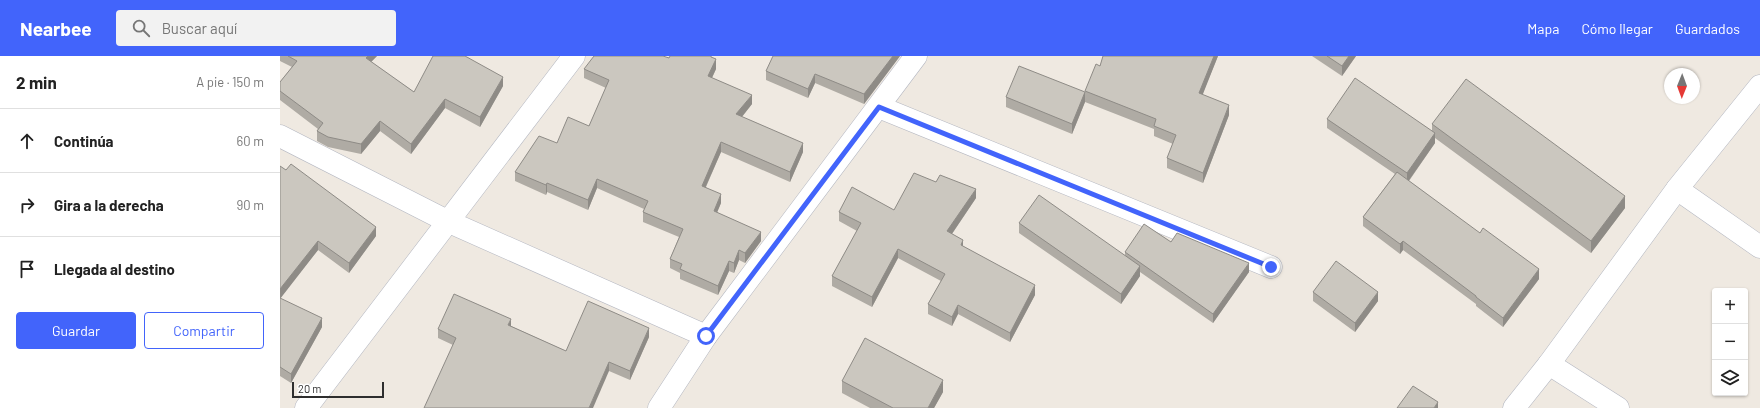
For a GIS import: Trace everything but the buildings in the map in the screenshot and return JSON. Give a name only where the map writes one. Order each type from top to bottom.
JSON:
[{"type":"street","points":[[306,408],[574,56]]},
{"type":"street","points":[[659,408],[706,336],[916,56]]},
{"type":"street","points":[[1514,408],[1549,364],[1677,189],[1760,86]]},
{"type":"street","points":[[879,107],[1271,267]]},
{"type":"street","points":[[280,136],[448,221],[706,336]]},
{"type":"street","points":[[1677,189],[1760,247]]},
{"type":"street","points":[[1549,364],[1618,408]]},
{"type":"route","points":[[706,336],[879,107],[1271,267]]}]
